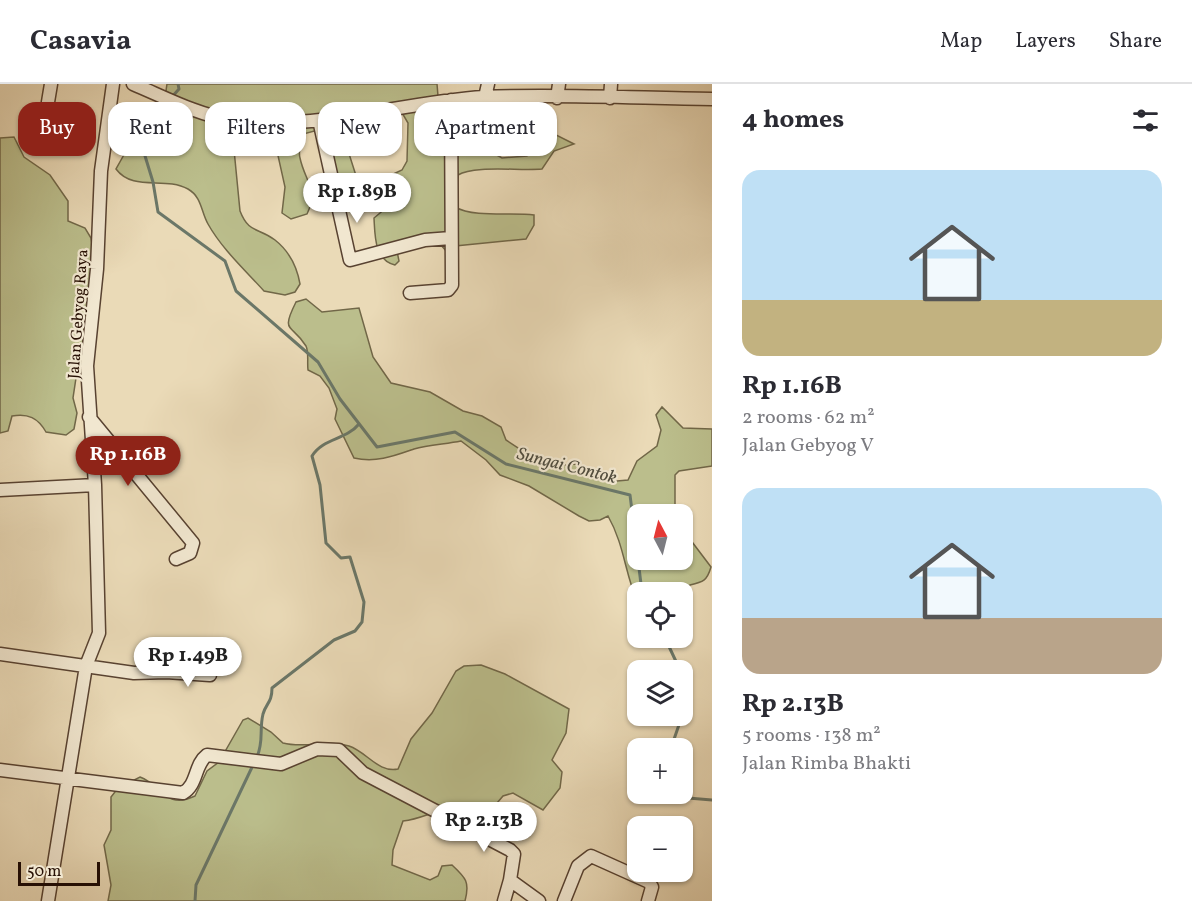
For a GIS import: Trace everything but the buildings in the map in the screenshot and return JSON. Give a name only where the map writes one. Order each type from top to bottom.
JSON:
[{"type":"street","points":[[48,102],[51,84]]},
{"type":"street","name":"Jalan Gebyog Raya","points":[[48,901],[87,666],[99,633],[95,485],[87,366],[97,269],[101,171],[113,84]]},
{"type":"street","points":[[133,84],[189,107],[230,120],[318,120]]},
{"type":"street","points":[[485,97],[488,84]]},
{"type":"street","points":[[557,98],[559,84]]},
{"type":"street","points":[[610,98],[611,84]]},
{"type":"street","points":[[402,108],[485,97],[712,99]]},
{"type":"street","points":[[410,292],[451,289],[452,100]]},
{"type":"street","points":[[327,156],[350,260],[425,240],[451,237]]},
{"type":"street","points":[[89,417],[193,543],[192,550],[176,559]]},
{"type":"street","points":[[0,490],[95,485]]},
{"type":"street","points":[[166,645],[166,672]]},
{"type":"street","points":[[0,654],[134,674],[166,672],[210,675]]},
{"type":"street","points":[[0,770],[183,793],[190,789],[202,759],[207,755],[281,764],[317,749],[339,750],[363,773],[510,850],[514,854],[504,901]]},
{"type":"street","points":[[564,901],[578,866],[591,856],[649,882],[652,887],[648,901]]},
{"type":"street","points":[[510,880],[539,901]]},
{"type":"green space","points":[[167,84],[437,84],[438,102],[414,102],[414,156],[498,156],[502,158],[551,156],[542,169],[486,169],[458,175],[455,207],[483,214],[534,215],[534,225],[526,239],[455,246],[447,252],[440,244],[396,246],[399,261],[395,265],[383,258],[379,252],[374,218],[386,208],[385,187],[389,176],[402,170],[407,161],[408,123],[402,113],[402,102],[318,102],[318,130],[306,133],[306,102],[205,102],[205,156],[235,156],[240,211],[243,218],[251,227],[275,240],[284,249],[297,272],[300,284],[295,292],[285,295],[264,291],[234,259],[214,233],[193,192],[179,185],[131,180],[116,169],[123,156],[193,156],[193,102],[164,102]]},
{"type":"green space","points":[[557,136],[574,144],[557,150]]},
{"type":"green space","points":[[14,137],[18,145],[18,156],[24,156],[50,175],[68,201],[68,221],[85,228],[91,238],[95,261],[84,325],[82,370],[76,378],[73,398],[77,413],[74,429],[66,435],[46,432],[36,420],[23,415],[12,416],[8,431],[0,433],[0,138]]},
{"type":"green space","points":[[278,156],[299,156],[312,198],[307,214],[291,219],[282,213],[285,187]]},
{"type":"green space","points":[[331,156],[350,156],[358,182],[353,185],[342,183],[334,170]]},
{"type":"green space","points":[[306,299],[322,312],[359,308],[373,357],[391,383],[430,392],[463,411],[482,416],[501,427],[506,440],[547,467],[576,464],[617,481],[628,480],[637,461],[657,446],[661,430],[656,415],[662,407],[683,428],[712,429],[712,466],[679,471],[675,475],[675,504],[627,504],[627,569],[618,537],[608,516],[600,520],[589,521],[579,516],[529,486],[500,475],[486,460],[461,441],[419,448],[377,459],[354,458],[335,419],[337,409],[329,388],[320,376],[308,370],[306,346],[288,324],[296,302]]},
{"type":"green space","points":[[693,543],[711,567],[706,578],[693,584],[693,582],[631,582],[627,570],[693,570]]},
{"type":"green space","points":[[481,665],[505,674],[569,709],[566,733],[552,760],[562,772],[560,788],[543,810],[513,793],[503,796],[486,816],[471,821],[460,815],[443,811],[403,821],[393,850],[392,865],[430,880],[438,876],[442,866],[452,865],[466,881],[465,901],[108,901],[111,885],[104,845],[111,830],[111,797],[118,788],[140,777],[170,798],[185,800],[195,796],[207,771],[219,762],[243,720],[248,718],[271,732],[283,743],[291,745],[341,744],[355,749],[384,768],[398,769],[411,739],[432,713],[456,671],[464,666]]},
{"type":"waterway","name":"Sungai Contok","points":[[171,98],[179,89],[178,84]]},
{"type":"waterway","name":"Sungai Contok","points":[[145,156],[153,182],[158,212],[225,261],[236,291],[318,362],[340,399],[377,447],[455,432],[506,464],[630,495],[631,504]]},
{"type":"waterway","points":[[257,757],[263,714],[271,697],[272,688],[334,640],[355,631],[362,622],[364,602],[350,557],[341,558],[326,543],[320,485],[312,456],[322,446],[348,433],[359,424]]},
{"type":"waterway","name":"Sungai Contok","points":[[639,570],[641,582]]},
{"type":"waterway","name":"Sungai Contok","points":[[670,648],[675,660]]},
{"type":"waterway","name":"Sungai Contok","points":[[674,738],[679,726]]},
{"type":"waterway","points":[[195,901],[196,885],[254,763]]},
{"type":"waterway","name":"Sungai Contok","points":[[693,798],[712,800]]}]
